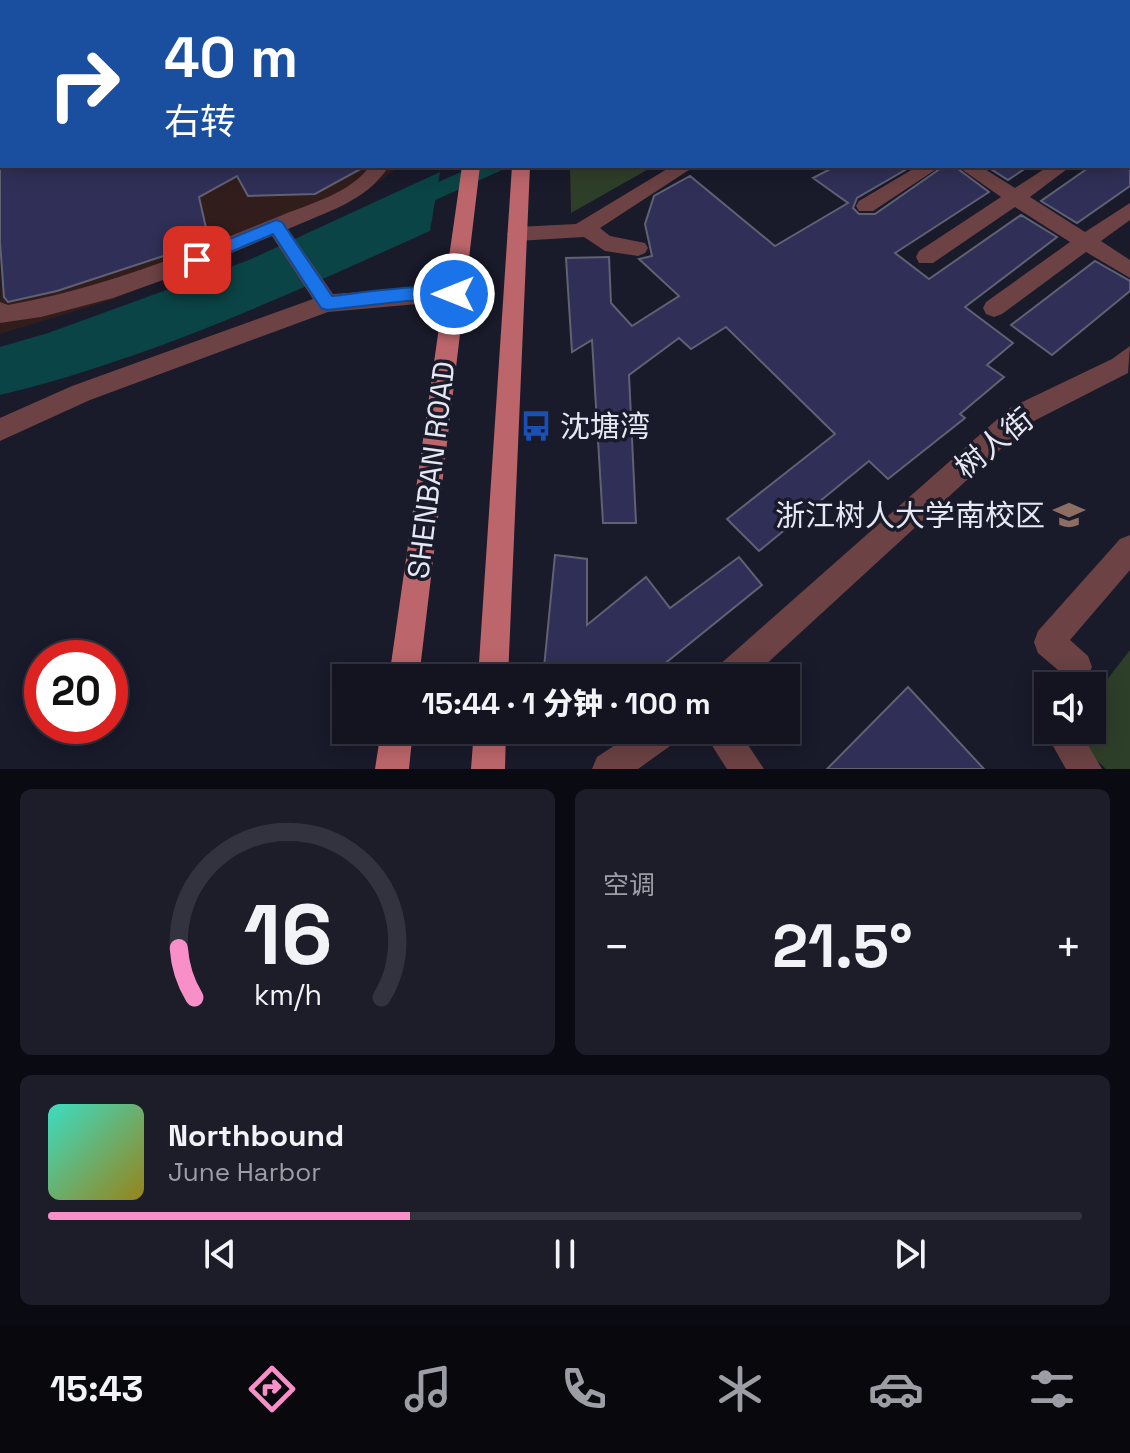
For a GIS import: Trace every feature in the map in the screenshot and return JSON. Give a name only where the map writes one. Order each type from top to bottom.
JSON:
[{"type":"main road","points":[[494,664],[521,168]]},
{"type":"main road","name":"SHENBAN ROAD","points":[[406,664],[469,176]]},
{"type":"main road","points":[[392,769],[395,744]]},
{"type":"main road","points":[[488,769],[489,744]]},
{"type":"street","points":[[0,311],[4,315],[41,310],[170,271],[280,232],[341,198],[375,175],[379,168]]},
{"type":"street","points":[[517,234],[580,231],[683,168]]},
{"type":"street","points":[[866,206],[929,168]]},
{"type":"street","points":[[969,168],[1130,270]]},
{"type":"street","points":[[926,257],[1059,168]]},
{"type":"street","points":[[994,308],[1130,210]]},
{"type":"street","points":[[586,228],[605,243],[638,248]]},
{"type":"street","points":[[280,232],[322,296]]},
{"type":"street","points":[[0,430],[81,393],[322,296],[454,294]]},
{"type":"street","name":"树人街","points":[[744,664],[1019,416],[1127,365]]},
{"type":"street","points":[[1074,672],[1077,667],[1049,642],[1130,549]]},
{"type":"street","points":[[609,769],[646,744]]},
{"type":"street","points":[[728,744],[747,769]]},
{"type":"street","points":[[1069,744],[1085,769]]},
{"type":"shaded area","points":[[2,168],[397,168],[358,197],[231,252],[109,301],[0,334]]},
{"type":"shaded area","points":[[570,168],[650,168],[571,213]]},
{"type":"shaded area","points":[[440,172],[430,231],[272,301],[165,344],[0,395],[0,347],[48,333],[249,260]]},
{"type":"shaded area","points":[[1130,650],[1130,769],[1106,769],[1085,744],[1106,744],[1106,681]]},
{"type":"building","points":[[0,168],[362,168],[315,194],[248,196],[237,176],[199,197],[209,241],[57,291],[8,302],[4,297]]},
{"type":"building","points":[[832,168],[909,168],[857,198],[853,208],[859,214],[875,214],[941,168],[957,168],[989,192],[895,253],[929,279],[1021,215],[1057,237],[965,307],[1013,343],[987,365],[1004,377],[960,414],[965,418],[888,479],[869,461],[759,551],[727,519],[835,434],[726,327],[691,349],[679,338],[629,375],[636,523],[603,523],[592,340],[572,352],[566,258],[609,257],[611,303],[632,326],[679,296],[639,259],[652,256],[645,224],[654,196],[690,176],[775,246],[848,203],[813,178]]},
{"type":"building","points":[[989,168],[1026,168],[1008,180]]},
{"type":"building","points":[[1088,168],[1130,168],[1130,186],[1077,223],[1041,201]]},
{"type":"building","points":[[1095,261],[1130,281],[1130,291],[1052,355],[1011,325]]},
{"type":"building","points":[[555,555],[587,559],[587,625],[646,577],[670,608],[739,557],[762,585],[664,664],[544,664]]},
{"type":"building","points":[[908,687],[984,769],[827,769]]},
{"type":"waterway","points":[[405,205],[488,168]]},
{"type":"place","name":"沈塘湾","points":[[536,426]]},
{"type":"place","name":"浙江树人大学南校区","points":[[1069,515]]},
{"type":"route","points":[[197,260],[276,226],[327,303],[454,294]]}]
